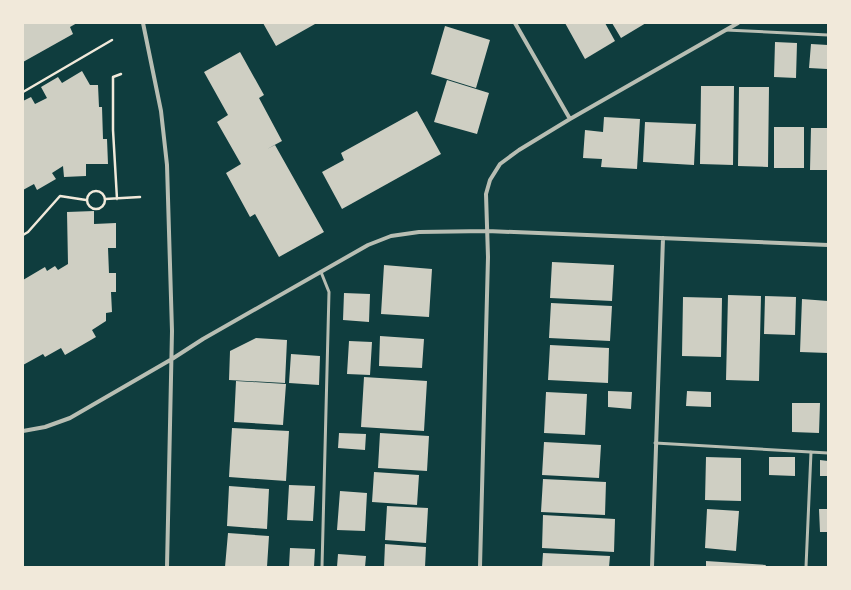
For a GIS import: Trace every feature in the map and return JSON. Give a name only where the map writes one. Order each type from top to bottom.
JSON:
[{"type":"street","points":[[143,23],[161,111],[167,165],[172,331],[167,567]]},
{"type":"street","points":[[515,23],[570,119]]},
{"type":"street","points":[[480,567],[488,257],[486,194],[490,180],[500,164],[519,150],[570,119],[738,23]]},
{"type":"street","points":[[23,431],[45,428],[70,418],[172,359],[203,339],[368,245],[391,236],[419,232],[487,231],[828,245]]},
{"type":"street","points":[[652,567],[663,238]]},
{"type":"lane","points":[[725,30],[828,35]]},
{"type":"lane","points":[[321,272],[329,292],[322,567]]},
{"type":"lane","points":[[655,444],[828,453]]},
{"type":"lane","points":[[806,567],[811,452]]},
{"type":"path","points":[[23,92],[112,40]]},
{"type":"path","points":[[117,199],[113,130],[114,77],[121,74]]},
{"type":"path","points":[[93,191],[101,192],[105,199],[102,206],[96,209],[89,206],[86,200],[87,196],[93,191]]},
{"type":"path","points":[[23,235],[28,232],[60,196],[86,200]]},
{"type":"path","points":[[105,199],[140,197]]},
{"type":"building","points":[[23,23],[77,23],[70,27],[73,34],[23,62]]},
{"type":"building","points":[[263,23],[314,23],[315,24],[276,46]]},
{"type":"building","points":[[565,23],[605,23],[615,41],[585,59]]},
{"type":"building","points":[[612,23],[646,23],[621,38]]},
{"type":"building","points":[[445,26],[490,40],[476,88],[431,74]]},
{"type":"building","points":[[775,42],[797,43],[796,78],[774,77]]},
{"type":"building","points":[[811,44],[828,45],[827,69],[809,68]]},
{"type":"building","points":[[240,52],[264,95],[259,98],[282,141],[267,149],[275,145],[324,232],[279,257],[255,214],[250,217],[226,173],[241,164],[217,122],[228,115],[204,72]]},
{"type":"building","points":[[82,71],[90,85],[98,85],[99,107],[102,107],[103,139],[107,139],[108,164],[86,164],[86,176],[64,177],[63,166],[52,173],[56,179],[37,190],[34,184],[23,190],[23,101],[31,97],[35,104],[47,98],[41,87],[58,77],[62,83]]},
{"type":"building","points":[[447,80],[489,93],[477,134],[434,122]]},
{"type":"building","points":[[701,86],[734,86],[733,165],[700,164]]},
{"type":"building","points":[[739,87],[769,87],[768,167],[738,166]]},
{"type":"building","points":[[417,111],[441,154],[342,209],[322,172],[344,160],[341,153]]},
{"type":"building","points":[[604,117],[640,119],[637,169],[601,167],[602,159],[583,158],[585,130],[603,132]]},
{"type":"building","points":[[645,122],[696,124],[694,165],[643,162]]},
{"type":"building","points":[[774,127],[804,127],[804,168],[774,168]]},
{"type":"building","points":[[811,128],[828,128],[828,170],[810,170]]},
{"type":"building","points":[[94,211],[94,224],[116,223],[116,248],[108,248],[109,273],[116,273],[116,292],[111,292],[112,312],[106,313],[106,321],[92,330],[96,337],[65,355],[61,348],[45,357],[43,354],[23,365],[23,280],[45,267],[47,271],[55,266],[58,270],[68,264],[67,212]]},
{"type":"building","points":[[552,262],[614,265],[612,301],[550,298]]},
{"type":"building","points":[[384,265],[432,269],[429,317],[381,314]]},
{"type":"building","points":[[344,293],[370,294],[369,322],[343,320]]},
{"type":"building","points":[[728,295],[761,296],[759,381],[726,380]]},
{"type":"building","points":[[765,296],[796,297],[795,335],[764,334]]},
{"type":"building","points":[[683,297],[722,298],[721,357],[682,356]]},
{"type":"building","points":[[802,299],[828,301],[828,353],[800,352]]},
{"type":"building","points":[[551,303],[612,306],[610,341],[549,338]]},
{"type":"building","points":[[380,336],[424,339],[422,368],[379,366]]},
{"type":"building","points":[[256,338],[287,340],[285,383],[229,380],[230,351]]},
{"type":"building","points":[[349,341],[372,342],[370,375],[347,374]]},
{"type":"building","points":[[550,345],[609,348],[608,383],[548,380]]},
{"type":"building","points":[[291,354],[320,356],[319,385],[289,383]]},
{"type":"building","points":[[364,377],[427,381],[424,431],[361,427]]},
{"type":"building","points":[[236,381],[286,384],[283,425],[234,422]]},
{"type":"building","points":[[608,391],[632,392],[631,409],[608,407]]},
{"type":"building","points":[[687,391],[711,392],[711,407],[686,406]]},
{"type":"building","points":[[546,392],[587,394],[585,435],[544,433]]},
{"type":"building","points":[[792,403],[820,403],[819,433],[792,432]]},
{"type":"building","points":[[232,428],[289,431],[286,481],[229,477]]},
{"type":"building","points":[[339,433],[366,434],[365,450],[338,448]]},
{"type":"building","points":[[380,433],[429,436],[427,471],[378,468]]},
{"type":"building","points":[[544,442],[601,445],[599,478],[542,475]]},
{"type":"building","points":[[706,457],[741,458],[741,501],[705,500]]},
{"type":"building","points":[[769,457],[795,457],[795,476],[769,475]]},
{"type":"building","points":[[820,460],[828,461],[828,476],[820,476]]},
{"type":"building","points":[[374,472],[419,475],[417,505],[372,502]]},
{"type":"building","points":[[543,479],[606,482],[605,515],[541,512]]},
{"type":"building","points":[[289,485],[315,486],[313,521],[287,520]]},
{"type":"building","points":[[229,486],[269,489],[267,529],[227,526]]},
{"type":"building","points":[[340,491],[367,493],[365,531],[337,530]]},
{"type":"building","points":[[387,506],[428,508],[426,543],[385,540]]},
{"type":"building","points":[[707,509],[739,511],[736,551],[705,548]]},
{"type":"building","points":[[819,509],[828,509],[828,532],[820,532]]},
{"type":"building","points":[[543,515],[615,519],[614,552],[542,548]]},
{"type":"building","points":[[228,533],[269,536],[267,567],[225,567]]},
{"type":"building","points":[[385,544],[426,547],[425,567],[384,567]]},
{"type":"building","points":[[290,548],[315,549],[314,567],[289,567]]},
{"type":"building","points":[[543,553],[610,556],[609,567],[542,567]]},
{"type":"building","points":[[338,554],[366,556],[365,567],[337,567]]},
{"type":"building","points":[[706,561],[766,565],[765,567],[706,567]]}]
